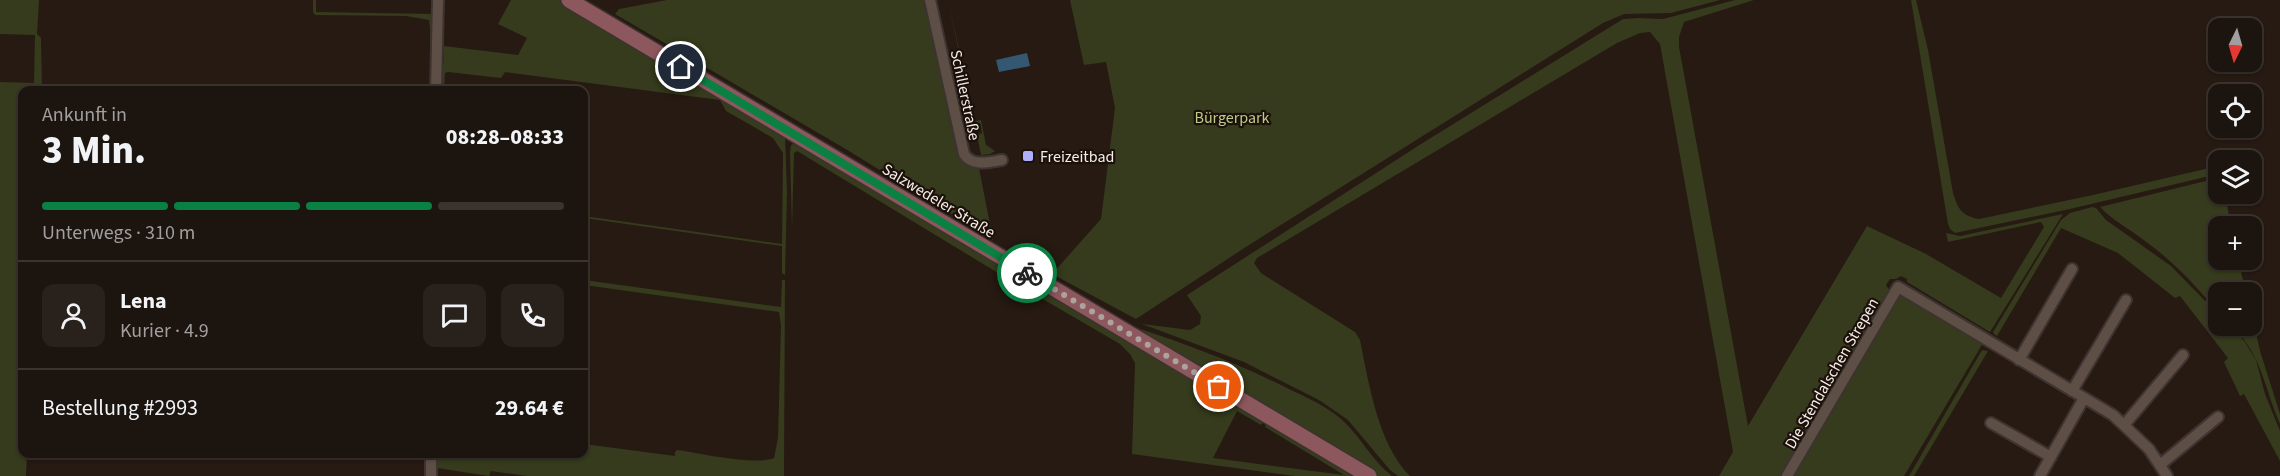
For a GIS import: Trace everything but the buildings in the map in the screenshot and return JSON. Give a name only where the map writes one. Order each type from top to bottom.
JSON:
[{"type":"main road","name":"Salzwedeler Straße","points":[[569,0],[1369,476]]},
{"type":"street","points":[[436,86],[438,0]]},
{"type":"street","name":"Schillerstraße","points":[[930,0],[964,154],[968,160],[973,162],[1002,160]]},
{"type":"street","points":[[2072,269],[2019,360],[2125,424],[2150,448],[2167,476]]},
{"type":"street","name":"Die Stendalschen Strepen","points":[[1787,476],[1898,287],[2019,360]]},
{"type":"street","points":[[2072,391],[2126,300]]},
{"type":"street","points":[[2125,424],[2183,355]]},
{"type":"street","points":[[2040,476],[2084,398]]},
{"type":"street","points":[[2160,465],[2218,417]]},
{"type":"street","points":[[1991,423],[2051,458]]},
{"type":"street","points":[[431,458],[431,476]]},
{"type":"green space","points":[[0,0],[39,0],[37,34],[41,38],[42,86],[18,86],[18,458],[27,458],[26,476],[0,476],[0,82],[34,83],[35,35],[0,34]]},
{"type":"green space","points":[[313,0],[316,0],[316,12],[434,14],[433,86],[430,86],[429,20],[406,16],[315,15]]},
{"type":"green space","points":[[511,0],[561,0],[785,136],[787,193],[785,275],[782,273],[782,246],[588,219],[588,217],[782,244],[783,153],[773,138],[726,111],[720,100],[505,72],[501,78],[448,72],[445,73],[444,86],[440,86],[440,64],[444,63],[444,46],[518,55],[527,38],[498,24]]},
{"type":"green space","points":[[667,0],[926,0],[958,154],[967,165],[979,168],[993,240],[849,151],[615,14],[619,9]]},
{"type":"green space","points":[[948,0],[975,121],[981,120],[986,145],[995,151],[990,154],[981,155],[977,135],[982,133],[980,123],[974,124]]},
{"type":"green space","name":"Bürgerpark","points":[[1070,0],[1720,0],[1671,13],[1624,14],[1603,23],[1249,245],[1136,319],[1052,274],[1101,219],[1115,108],[1106,62],[1084,65]]},
{"type":"green space","points":[[1735,0],[1754,0],[1684,22],[1679,37],[1679,47],[1748,426],[1867,226],[1926,254],[2001,298],[2044,227],[2041,222],[1948,242],[1946,233],[1960,236],[2063,214],[1990,332],[1907,282],[1907,279],[1901,276],[1890,279],[1886,285],[1890,291],[1783,476],[1719,476],[1733,452],[1660,44],[1650,32],[1640,33],[1617,43],[1257,258],[1254,263],[1261,273],[1355,332],[1360,340],[1371,394],[1382,431],[1399,463],[1410,476],[1398,476],[1390,470],[1348,420],[1319,400],[1244,362],[1142,324],[1190,330],[1200,324],[1201,316],[1187,295],[1421,144],[1623,19],[1663,19]]},
{"type":"green space","points":[[1911,0],[1916,0],[1928,50],[1953,193],[1959,207],[1968,216],[1979,219],[2208,168],[2208,176],[2070,209],[1955,233],[1948,224]]},
{"type":"green space","points":[[609,14],[863,165],[998,248],[607,16]]},
{"type":"green space","points":[[797,142],[1265,419],[1261,425],[1237,411],[1213,458],[1344,475],[1265,427],[1268,421],[1360,476],[1295,476],[1132,454],[1135,363],[1120,344],[797,151],[794,153],[792,230],[790,152],[791,145]]},
{"type":"green space","points":[[2208,180],[2208,204],[2227,204],[2229,216],[2208,216],[2208,270],[2240,270],[2244,282],[2208,282],[2208,300],[2165,257],[2110,217],[2100,207]]},
{"type":"green space","points":[[2096,208],[2106,220],[2171,266],[2208,304],[2208,332],[2180,296],[2175,298],[2118,253],[2061,228],[1997,336],[1994,334],[1993,332],[2061,220],[2070,213]]},
{"type":"green space","points":[[782,280],[785,280],[784,476],[527,476],[491,471],[489,476],[437,468],[437,458],[588,458],[588,445],[675,456],[677,450],[741,460],[774,458],[778,438],[781,325],[779,312],[588,286],[588,281],[781,307]]},
{"type":"green space","points":[[1903,296],[1983,343],[1904,476],[1791,476],[1897,298]]},
{"type":"green space","points":[[1137,328],[1193,347],[1320,404],[1340,418],[1354,432],[1378,463],[1392,476],[1377,476],[1136,333]]},
{"type":"green space","points":[[2211,336],[2239,336],[2256,360],[2265,394],[2280,431],[2280,461],[2244,394],[2240,396],[2224,362],[2228,358]]},
{"type":"green space","points":[[2257,336],[2280,414],[2280,424],[2256,360],[2242,337]]},
{"type":"green space","points":[[1982,350],[1988,351],[1914,476],[1909,476]]},
{"type":"water","points":[[1027,53],[1030,66],[999,72],[996,60]]},
{"type":"way so far","points":[[1027,273],[1219,387]]},
{"type":"place","name":"Freizeitbad","points":[[1028,156]]},
{"type":"route","points":[[681,67],[1027,273]]}]
